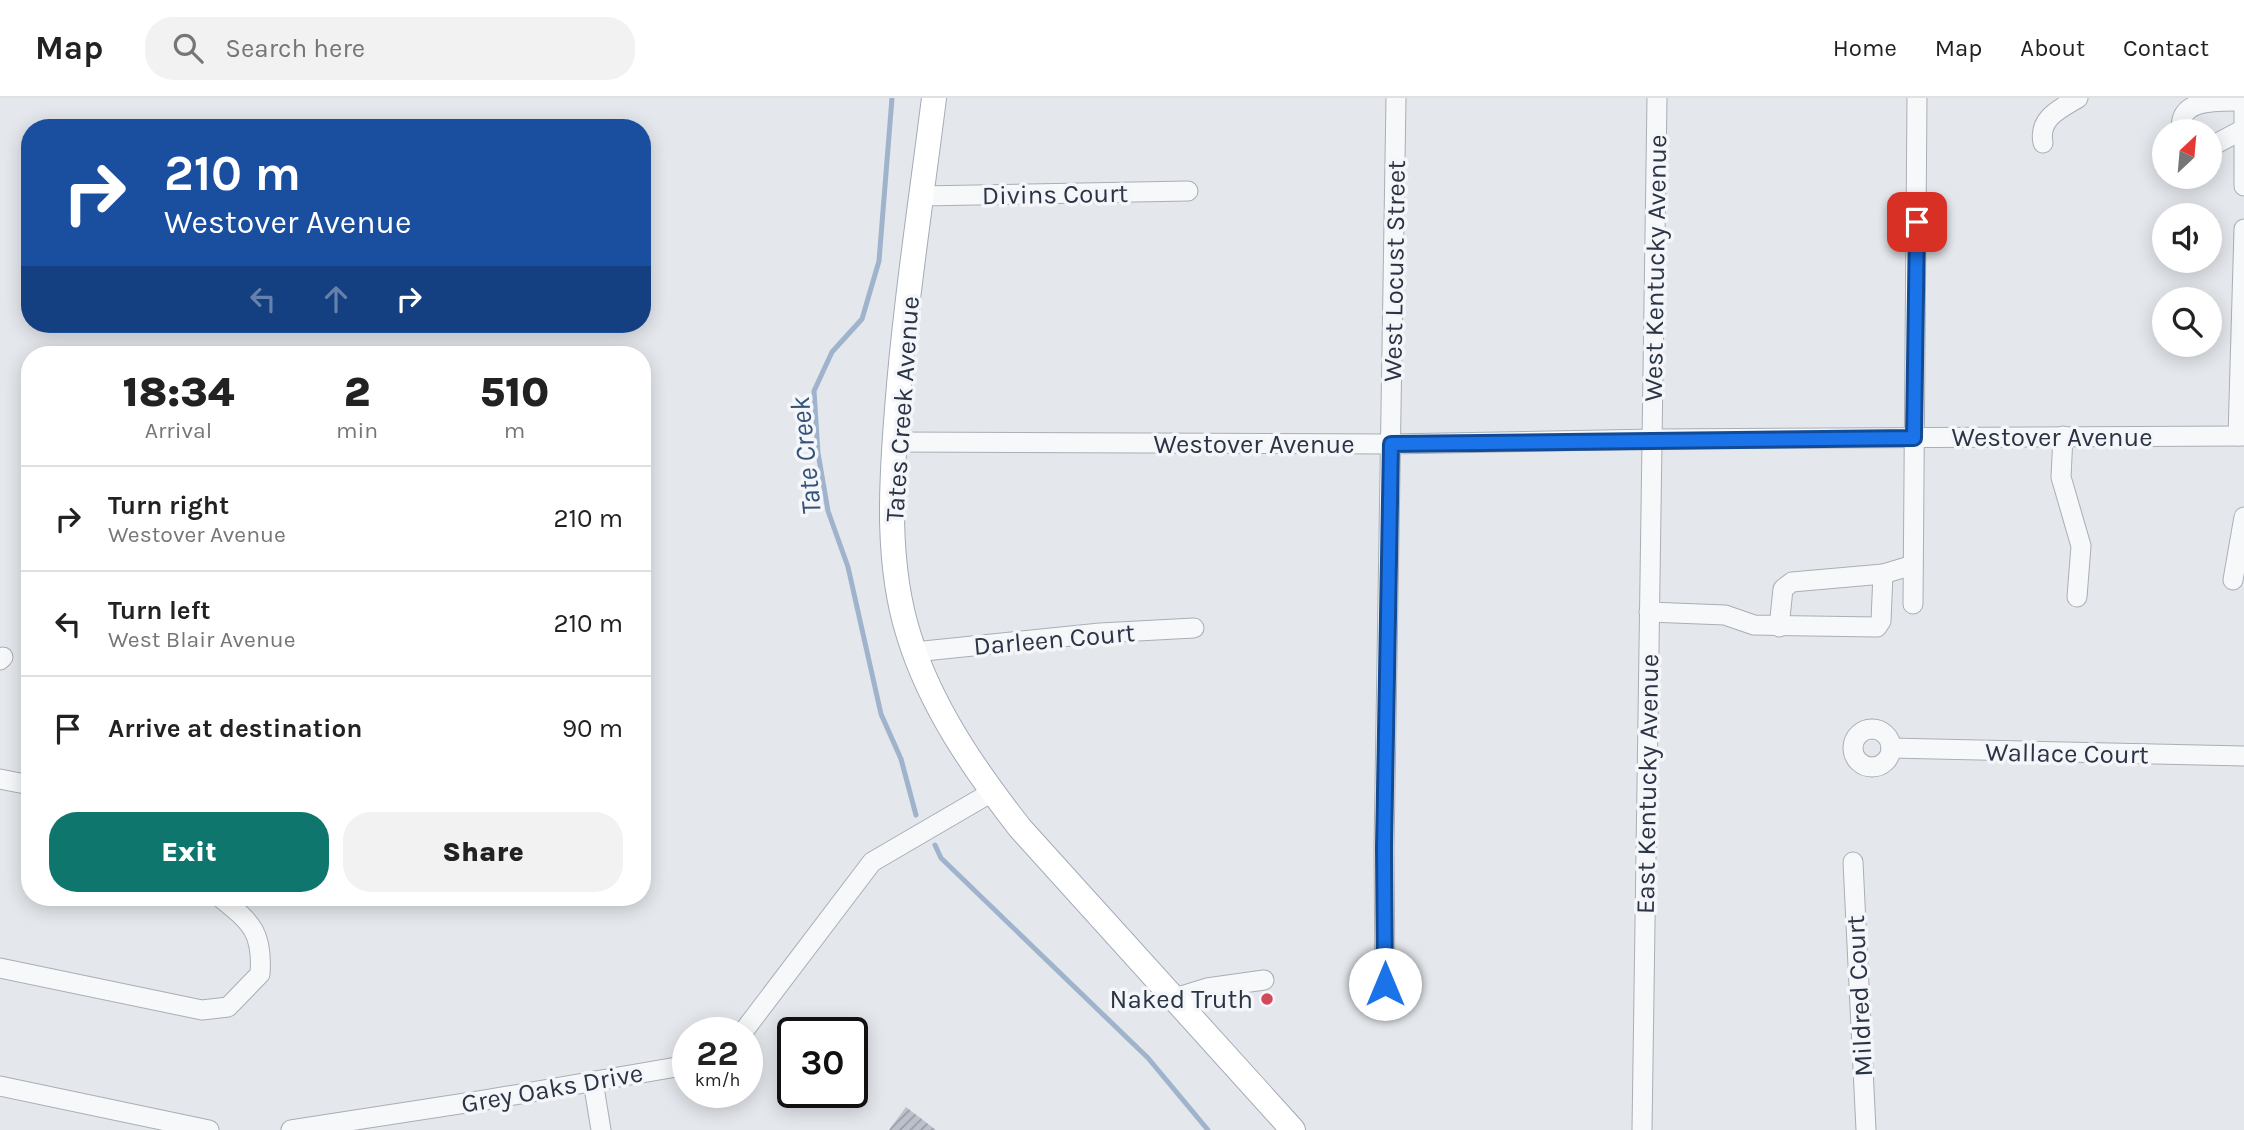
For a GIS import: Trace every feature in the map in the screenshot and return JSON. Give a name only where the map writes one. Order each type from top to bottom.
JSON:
[{"type":"main road","name":"Tates Creek Avenue","points":[[934,98],[894,442],[894,552],[898,594],[914,652],[940,712],[992,792],[1020,828],[1293,1130]]},
{"type":"street","name":"West Locust Street","points":[[1385,984],[1384,848],[1396,98]]},
{"type":"street","name":"West Kentucky Avenue","points":[[1654,439],[1657,98]]},
{"type":"street","points":[[1913,604],[1917,98]]},
{"type":"street","points":[[2043,143],[2044,124],[2050,116],[2078,98]]},
{"type":"street","points":[[2182,119],[2186,107],[2195,102],[2244,100],[2244,186]]},
{"type":"street","points":[[2222,141],[2244,129]]},
{"type":"street","name":"Divins Court","points":[[921,196],[1188,191]]},
{"type":"street","points":[[2241,436],[2244,229]]},
{"type":"street","points":[[2063,436],[2061,477],[2081,545],[2077,597]]},
{"type":"street","name":"Westover Avenue","points":[[894,442],[1391,444],[1654,439],[2241,436]]},
{"type":"street","name":"East Kentucky Avenue","points":[[1642,1130],[1654,439]]},
{"type":"street","points":[[2233,580],[2244,517]]},
{"type":"street","points":[[1779,627],[1783,589],[1792,582],[1883,575],[1913,565]]},
{"type":"street","points":[[1649,612],[1725,615],[1754,625],[1779,627],[1877,627],[1881,621],[1883,575]]},
{"type":"street","name":"Darleen Court","points":[[914,652],[1100,633],[1194,628]]},
{"type":"street","name":"Wallace Court","points":[[1891,748],[2244,756]]},
{"type":"street","points":[[0,779],[21,783]]},
{"type":"street","points":[[754,1017],[872,862],[992,792]]},
{"type":"street","name":"Mildred Court","points":[[1853,862],[1866,1130]]},
{"type":"street","points":[[0,968],[201,1010],[228,1007],[260,974],[262,955],[257,932],[229,906]]},
{"type":"street","points":[[1175,998],[1207,988],[1264,980]]},
{"type":"street","name":"Grey Oaks Drive","points":[[290,1130],[672,1068]]},
{"type":"street","points":[[593,1081],[601,1130]]},
{"type":"street","points":[[0,1086],[209,1130]]},
{"type":"building","points":[[906,1107],[936,1130],[889,1130]]},
{"type":"waterway","name":"Tate Creek","points":[[892,98],[879,261],[862,319],[832,352],[814,391],[818,453],[828,511],[848,567],[881,714],[901,759],[916,815]]},
{"type":"waterway","name":"Tate Creek","points":[[935,845],[941,858],[1148,1058],[1208,1130]]},
{"type":"place","name":"Naked Truth","points":[[1267,999]]},
{"type":"route","points":[[1385,984],[1384,848],[1391,444],[1914,438],[1917,222]]}]
